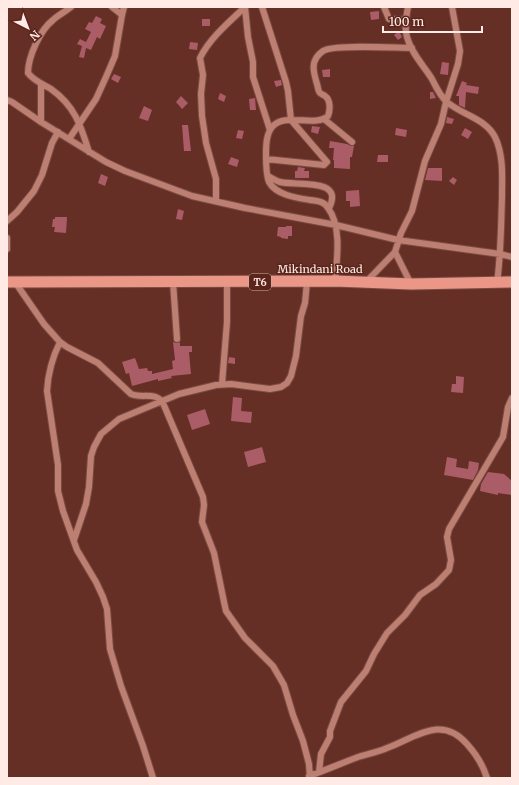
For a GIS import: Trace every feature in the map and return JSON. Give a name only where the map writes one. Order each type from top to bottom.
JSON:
[{"type":"highway","name":"Mikindani Road","points":[[11,282],[366,282],[411,284],[512,282]]},
{"type":"street","points":[[71,7],[48,25],[35,44],[28,67],[28,74],[41,84],[50,88],[73,111],[81,124],[89,152]]},
{"type":"street","points":[[112,7],[122,15]]},
{"type":"street","points":[[69,139],[81,124],[99,94],[115,56],[124,7]]},
{"type":"street","points":[[245,7],[248,37],[253,62],[253,77],[270,130]]},
{"type":"street","points":[[216,201],[216,179],[206,143],[202,116],[201,94],[204,78],[200,58],[223,29],[245,7]]},
{"type":"street","points":[[262,7],[286,82],[291,120],[322,155],[326,163],[324,165],[266,159]]},
{"type":"street","points":[[384,7],[390,19],[406,20]]},
{"type":"street","points":[[408,7],[406,20],[407,37],[412,48],[446,102],[484,123],[494,135],[499,146],[503,180],[500,254],[497,283]]},
{"type":"street","points":[[366,282],[395,252],[398,240],[412,211],[429,152],[439,131],[458,64],[460,51],[452,7]]},
{"type":"street","points":[[324,119],[329,112],[329,100],[320,92],[313,68],[314,61],[322,52],[330,48],[412,48]]},
{"type":"street","points":[[41,84],[41,122]]},
{"type":"street","points":[[7,100],[89,152],[125,171],[176,190],[216,201],[336,225],[398,240],[512,257]]},
{"type":"street","points":[[335,282],[337,253],[335,218],[329,208],[320,201],[297,198],[280,192],[272,186],[268,176],[266,143],[270,130],[280,121],[324,119],[352,142]]},
{"type":"street","points":[[7,221],[18,212],[34,191],[42,175],[49,150],[58,132]]},
{"type":"street","points":[[268,176],[280,182],[326,187],[329,189],[332,200],[329,208]]},
{"type":"street","points":[[7,238],[7,249]]},
{"type":"street","points":[[395,252],[411,284]]},
{"type":"street","points":[[11,282],[60,342],[98,363],[132,394],[138,397],[153,395],[162,400],[203,497],[204,505],[202,522],[214,553],[226,611],[245,638],[273,666],[284,685],[303,741],[309,764],[310,777],[319,772],[387,748],[421,733],[438,729],[456,733],[479,760],[487,778]]},
{"type":"street","points":[[173,282],[177,339]]},
{"type":"street","points":[[74,540],[86,504],[89,487],[91,456],[101,434],[112,423],[121,417],[191,390],[222,384],[270,389],[281,387],[287,383],[291,376],[296,356],[301,316],[305,303],[308,282]]},
{"type":"street","points":[[222,384],[227,322],[227,283]]},
{"type":"street","points":[[60,342],[51,364],[47,391],[58,465],[58,490],[63,511],[77,550],[103,596],[107,609],[110,649],[121,686],[139,733],[153,778]]},
{"type":"street","points":[[319,772],[321,754],[330,737],[330,731],[341,702],[366,671],[374,654],[387,633],[405,615],[420,595],[433,587],[447,574],[451,560],[447,536],[449,529],[503,437],[508,407],[512,398]]},
{"type":"building","points":[[379,11],[379,19],[371,20],[370,12]]},
{"type":"building","points":[[96,16],[102,19],[100,23],[106,26],[100,39],[97,37],[91,50],[86,48],[84,58],[79,57],[82,46],[77,44],[80,39],[86,42],[91,32],[85,29],[89,22],[92,23]]},
{"type":"building","points":[[202,19],[210,19],[210,26],[202,26]]},
{"type":"building","points":[[399,31],[402,37],[398,40],[394,35]]},
{"type":"building","points":[[190,42],[198,43],[197,50],[189,49]]},
{"type":"building","points":[[442,62],[449,63],[448,75],[440,74]]},
{"type":"building","points":[[330,69],[330,77],[323,77],[322,70]]},
{"type":"building","points":[[114,74],[121,77],[118,83],[111,79]]},
{"type":"building","points":[[281,80],[282,85],[276,87],[274,81]]},
{"type":"building","points":[[462,81],[467,83],[466,85],[479,87],[478,94],[466,92],[465,108],[459,105],[459,96],[456,96]]},
{"type":"building","points":[[430,92],[433,92],[436,98],[430,99]]},
{"type":"building","points":[[220,93],[226,96],[224,102],[218,99]]},
{"type":"building","points":[[181,96],[188,103],[182,109],[176,102]]},
{"type":"building","points":[[255,98],[256,110],[250,110],[249,99]]},
{"type":"building","points":[[144,106],[152,110],[148,121],[139,118]]},
{"type":"building","points":[[447,117],[454,119],[452,124],[446,123]]},
{"type":"building","points":[[182,125],[188,125],[191,151],[184,151]]},
{"type":"building","points":[[312,126],[320,127],[318,134],[311,132]]},
{"type":"building","points":[[396,128],[407,130],[406,137],[395,135]]},
{"type":"building","points":[[465,128],[472,132],[468,139],[461,135]]},
{"type":"building","points":[[238,130],[244,131],[242,139],[236,138]]},
{"type":"building","points":[[330,141],[354,146],[352,157],[350,157],[350,169],[334,168],[334,148],[329,148]]},
{"type":"building","points":[[378,155],[388,155],[388,162],[377,162]]},
{"type":"building","points":[[231,157],[239,160],[237,167],[228,164]]},
{"type":"building","points":[[298,167],[305,168],[304,171],[309,171],[309,178],[295,178],[295,171],[297,171]]},
{"type":"building","points":[[428,168],[442,168],[442,181],[425,180]]},
{"type":"building","points":[[101,174],[108,177],[105,186],[98,183]]},
{"type":"building","points":[[453,177],[457,180],[454,185],[449,181]]},
{"type":"building","points":[[359,190],[360,206],[350,207],[350,201],[346,201],[346,191]]},
{"type":"building","points":[[178,209],[184,211],[182,220],[176,219]]},
{"type":"building","points":[[55,217],[67,217],[66,233],[54,232],[55,227],[52,227],[53,219],[55,219]]},
{"type":"building","points":[[292,226],[292,236],[288,236],[288,239],[277,236],[278,227]]},
{"type":"building","points":[[173,342],[180,342],[180,346],[192,346],[192,352],[189,352],[191,374],[171,376],[172,378],[158,381],[158,379],[132,386],[129,373],[126,374],[122,362],[135,358],[139,369],[147,368],[148,371],[152,371],[152,374],[173,369],[172,361],[175,360]]},
{"type":"building","points":[[229,357],[235,358],[235,364],[228,363]]},
{"type":"building","points":[[456,376],[464,377],[463,393],[451,392],[452,384],[456,384]]},
{"type":"building","points":[[233,397],[242,398],[241,411],[252,412],[251,423],[231,421]]},
{"type":"building","points":[[205,409],[210,424],[192,430],[187,415]]},
{"type":"building","points":[[262,447],[266,462],[248,467],[244,452]]},
{"type":"building","points":[[447,457],[457,459],[456,467],[468,469],[469,461],[479,463],[478,470],[473,480],[444,475]]},
{"type":"building","points":[[488,472],[504,474],[512,481],[512,495],[498,493],[498,495],[480,491],[481,484]]}]
